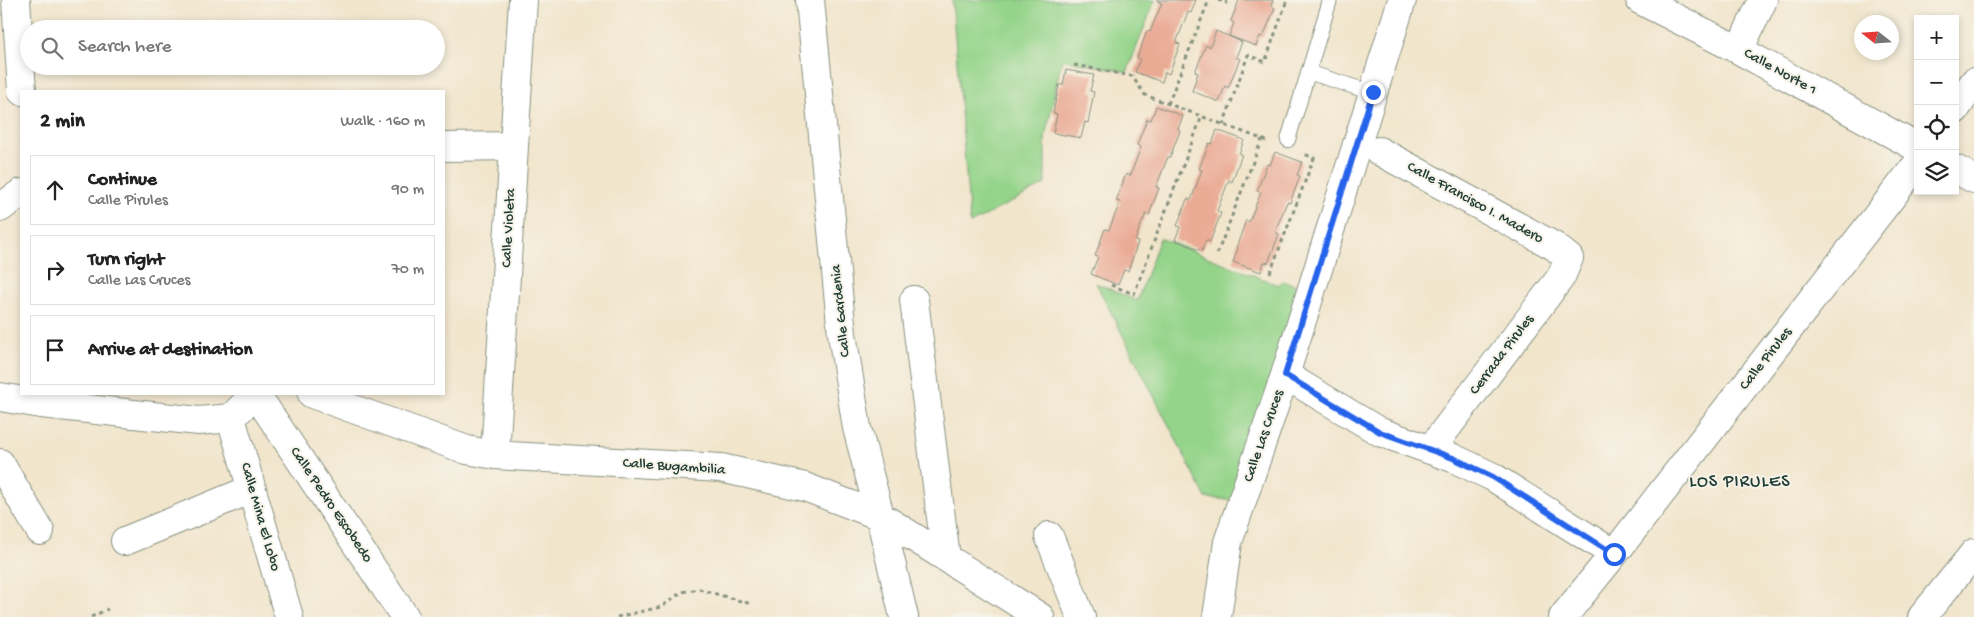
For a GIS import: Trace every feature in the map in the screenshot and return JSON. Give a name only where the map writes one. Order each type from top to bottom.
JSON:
[{"type":"street","points":[[16,0],[20,61]]},
{"type":"street","name":"Calle Violeta","points":[[495,455],[523,0]]},
{"type":"street","name":"Calle Gardenia","points":[[810,0],[842,334],[857,428],[904,617]]},
{"type":"street","name":"Calle Las Cruces","points":[[1217,617],[1228,542],[1285,375],[1402,0]]},
{"type":"street","name":"Calle Norte 1","points":[[1640,0],[1739,50],[1914,146]]},
{"type":"street","points":[[1739,50],[1763,0]]},
{"type":"street","points":[[21,75],[22,90]]},
{"type":"street","points":[[1958,105],[1974,82]]},
{"type":"street","points":[[0,97],[20,92]]},
{"type":"street","points":[[445,147],[514,146]]},
{"type":"street","name":"Calle Francisco I. Madero","points":[[1380,151],[1554,246],[1569,258]]},
{"type":"street","name":"Calle Pirules","points":[[1563,617],[1914,168]]},
{"type":"street","points":[[1959,170],[1974,179]]},
{"type":"street","points":[[0,208],[20,194]]},
{"type":"street","name":"Cerrada Pirules","points":[[1430,450],[1561,277],[1569,258]]},
{"type":"street","points":[[914,300],[946,558]]},
{"type":"street","points":[[1285,375],[1380,432],[1453,458],[1493,477],[1614,554]]},
{"type":"street","points":[[0,397],[40,404],[200,421],[231,418],[255,395]]},
{"type":"street","name":"Calle Pedro Escobedo","points":[[257,395],[405,617]]},
{"type":"street","name":"Calle Bugambilia","points":[[315,395],[467,450],[495,455],[721,468],[805,487],[880,516],[1040,617]]},
{"type":"street","name":"Calle Mina El Lobo","points":[[231,418],[289,617]]},
{"type":"street","points":[[0,463],[40,531]]},
{"type":"street","points":[[125,541],[252,490]]},
{"type":"street","points":[[1048,536],[1081,617]]},
{"type":"street","points":[[1922,617],[1974,553]]},
{"type":"lane","points":[[1287,144],[1330,0]]},
{"type":"lane","points":[[1308,72],[1373,92]]},
{"type":"path","points":[[1168,104],[1209,0]]},
{"type":"path","points":[[1218,0],[1226,3],[1227,0]]},
{"type":"path","points":[[1223,124],[1248,55],[1264,62],[1287,0]]},
{"type":"path","points":[[1074,65],[1132,76],[1145,95],[1262,139],[1287,144],[1314,158],[1270,273]]},
{"type":"path","points":[[1111,285],[1134,294],[1202,116]]},
{"type":"path","points":[[1218,254],[1262,139]]},
{"type":"path","points":[[617,617],[662,607],[682,592],[699,589],[751,604]]},
{"type":"path","points":[[91,617],[108,609]]},
{"type":"green space","points":[[952,0],[1155,0],[1127,72],[1062,59],[1045,138],[1045,184],[970,224]]},
{"type":"green space","points":[[1160,238],[1278,285],[1283,281],[1304,288],[1235,500],[1206,498],[1096,283],[1137,301]]},
{"type":"building","points":[[1156,0],[1196,0],[1191,13],[1188,12],[1176,43],[1180,44],[1169,74],[1165,72],[1162,82],[1135,72],[1140,59],[1137,58],[1147,31],[1150,32],[1162,3]]},
{"type":"building","points":[[1239,0],[1273,0],[1271,6],[1275,8],[1263,37],[1260,36],[1256,46],[1229,36],[1234,23],[1231,21]]},
{"type":"building","points":[[1216,31],[1242,42],[1236,57],[1240,59],[1228,88],[1225,86],[1219,102],[1192,91],[1198,73],[1195,72],[1206,45],[1210,47]]},
{"type":"building","points":[[1066,70],[1094,75],[1090,91],[1094,92],[1088,123],[1085,122],[1081,138],[1053,133],[1057,114],[1053,113],[1059,85],[1063,85]]},
{"type":"building","points":[[1156,106],[1183,116],[1178,129],[1180,131],[1156,187],[1159,188],[1149,215],[1146,214],[1135,241],[1138,242],[1128,271],[1124,270],[1118,285],[1091,274],[1098,257],[1095,256],[1105,229],[1109,230],[1120,202],[1116,201],[1126,174],[1130,176],[1141,147],[1137,145],[1147,119],[1151,120]]},
{"type":"building","points":[[1217,130],[1244,140],[1239,154],[1242,154],[1232,182],[1229,180],[1217,211],[1221,213],[1210,242],[1206,240],[1202,251],[1175,240],[1180,227],[1177,226],[1187,199],[1191,200],[1202,170],[1199,169],[1209,143],[1212,144]]},
{"type":"building","points":[[1275,152],[1302,162],[1297,175],[1300,176],[1290,203],[1287,202],[1275,232],[1279,234],[1268,263],[1264,262],[1261,272],[1233,262],[1246,220],[1249,222],[1261,192],[1257,191],[1267,164],[1270,165]]},
{"type":"district","name":"LOS PIRULES","points":[[1740,482]]},
{"type":"route","points":[[1373,92],[1285,375],[1380,432],[1453,458],[1493,477],[1614,554]]}]
